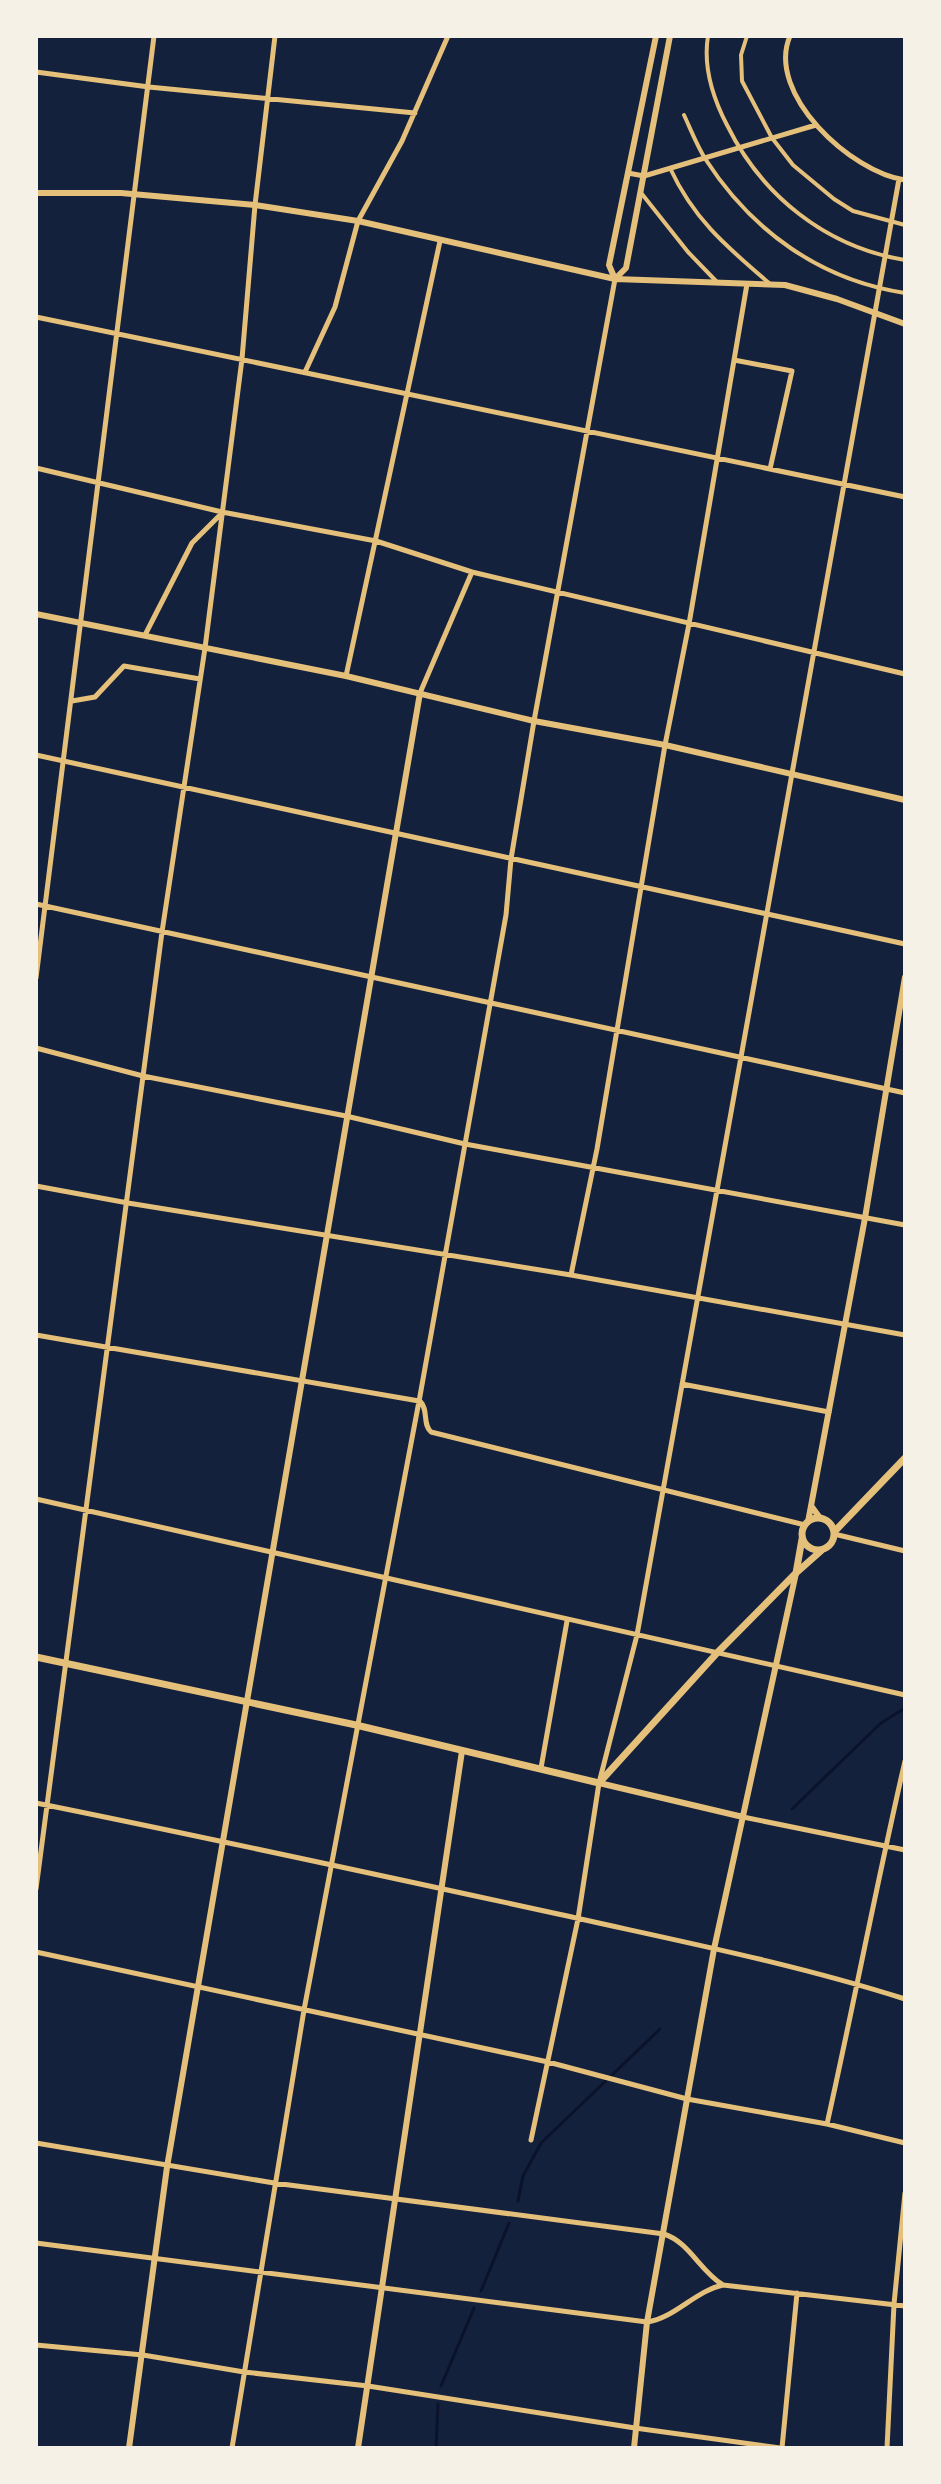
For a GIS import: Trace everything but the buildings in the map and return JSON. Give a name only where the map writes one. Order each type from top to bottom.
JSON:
[{"type":"main road","points":[[36,1657],[356,1725],[599,1783],[717,1653],[796,1573],[831,1544],[834,1533],[905,1458]]},
{"type":"main road","points":[[829,1522],[851,1514]]},
{"type":"main road","points":[[796,1573],[806,1523],[820,1518],[829,1522],[834,1533]]},
{"type":"main road","points":[[802,1539],[808,1547],[822,1550]]},
{"type":"street","points":[[36,978],[154,36]]},
{"type":"street","points":[[36,1889],[162,932],[205,648],[242,359],[255,205],[275,36]]},
{"type":"street","points":[[305,372],[335,307],[358,221],[415,113],[448,36]]},
{"type":"street","points":[[232,2448],[304,2010],[419,1401],[506,915],[511,859],[534,721],[615,279],[609,265],[656,36]]},
{"type":"street","points":[[615,279],[626,268],[670,36]]},
{"type":"street","points":[[708,36],[706,50],[710,79],[720,111],[738,148],[774,191],[807,221],[844,242],[885,257],[905,260]]},
{"type":"street","points":[[747,36],[741,55],[742,81],[772,138],[793,165],[853,211],[905,225]]},
{"type":"street","points":[[531,2140],[578,1919],[599,1783],[637,1635],[843,484],[891,223],[902,180],[866,167],[816,125],[798,96],[786,68],[785,52],[790,36]]},
{"type":"street","points":[[36,72],[268,100],[415,113]]},
{"type":"street","points":[[641,108],[657,111]]},
{"type":"street","points":[[684,115],[704,158],[735,200],[780,241],[835,275],[879,289],[905,293]]},
{"type":"street","points":[[628,173],[644,176],[816,125]]},
{"type":"street","points":[[670,168],[691,209],[769,283]]},
{"type":"street","points":[[640,192],[688,252],[716,281]]},
{"type":"street","points":[[36,193],[135,194],[255,205],[358,221],[615,279],[769,283],[811,291],[905,324]]},
{"type":"street","points":[[346,676],[440,241]]},
{"type":"street","points":[[571,1275],[594,1168],[747,284]]},
{"type":"street","points":[[36,317],[905,497]]},
{"type":"street","points":[[734,360],[792,371],[770,469]]},
{"type":"street","points":[[36,468],[222,512],[376,541],[472,572],[905,674]]},
{"type":"street","points":[[145,635],[192,543],[222,512]]},
{"type":"street","points":[[129,2448],[167,2167],[394,832],[420,693],[472,572]]},
{"type":"street","points":[[36,614],[346,676],[534,721],[665,745],[905,800]]},
{"type":"street","points":[[72,701],[95,697],[124,666],[200,679]]},
{"type":"street","points":[[36,755],[905,944]]},
{"type":"street","points":[[36,904],[905,1093]]},
{"type":"street","points":[[36,1335],[419,1401],[424,1405],[426,1427],[431,1432],[806,1523],[812,1507],[865,1218],[905,977]]},
{"type":"street","points":[[36,1048],[143,1076],[346,1116],[465,1144],[905,1225]]},
{"type":"street","points":[[36,1186],[571,1275],[905,1335]]},
{"type":"street","points":[[682,1384],[829,1412]]},
{"type":"street","points":[[36,1499],[905,1695]]},
{"type":"street","points":[[812,1507],[820,1518]]},
{"type":"street","points":[[834,1533],[905,1551]]},
{"type":"street","points":[[634,2448],[647,2322],[714,1949],[796,1573]]},
{"type":"street","points":[[541,1768],[567,1621]]},
{"type":"street","points":[[358,2448],[462,1751]]},
{"type":"street","points":[[827,2124],[905,1761]]},
{"type":"street","points":[[599,1783],[743,1817],[905,1850]]},
{"type":"street","points":[[36,1803],[714,1949],[905,1999]]},
{"type":"street","points":[[36,1952],[548,2062],[687,2099],[827,2124],[905,2143]]},
{"type":"street","points":[[36,2143],[274,2183],[664,2234],[679,2240],[706,2274],[723,2285]]},
{"type":"street","points":[[887,2448],[894,2304],[905,2193]]},
{"type":"street","points":[[36,2243],[647,2322],[658,2320],[703,2292],[723,2285],[905,2306]]},
{"type":"street","points":[[36,2345],[143,2355],[244,2372],[368,2386],[781,2448],[797,2293]]},
{"type":"waterway","points":[[792,1809],[881,1723],[905,1708]]},
{"type":"waterway","points":[[518,2201],[523,2176],[541,2143],[660,2029]]},
{"type":"waterway","points":[[481,2291],[509,2223]]},
{"type":"waterway","points":[[441,2386],[474,2308]]},
{"type":"waterway","points":[[436,2448],[438,2404]]}]
